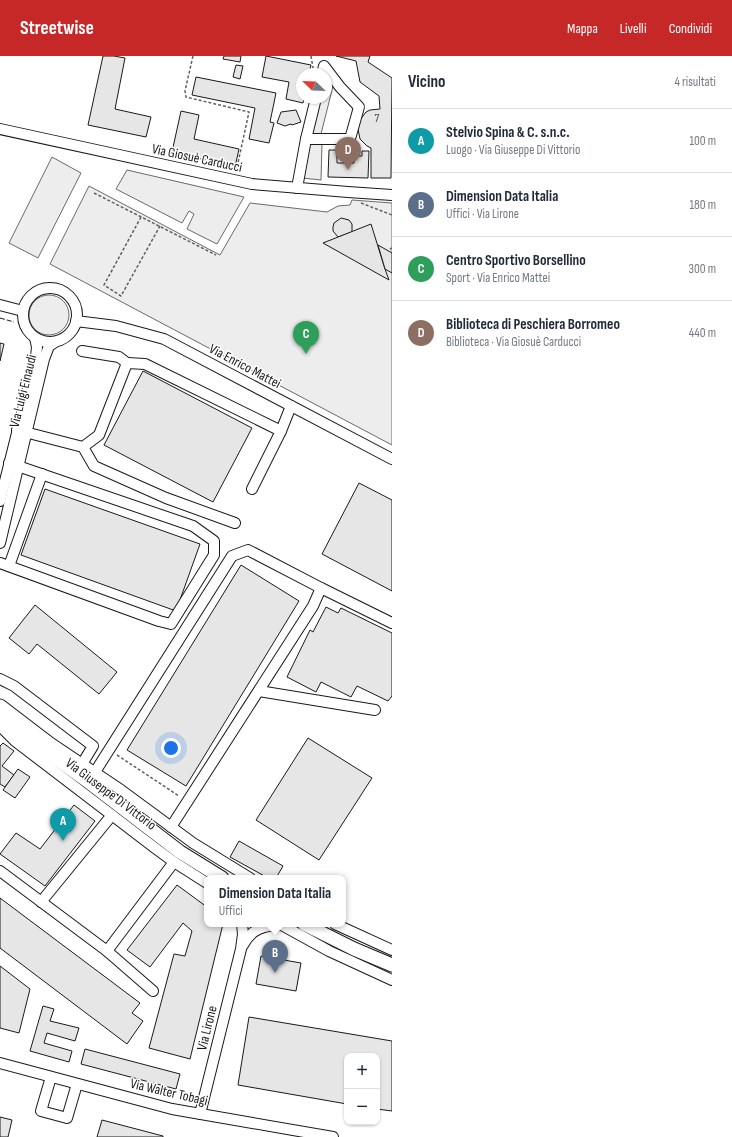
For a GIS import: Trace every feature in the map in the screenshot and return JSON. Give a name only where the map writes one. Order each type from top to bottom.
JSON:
[{"type":"main road","name":"Via Giuseppe Di Vittorio","points":[[0,706],[92,777],[180,852],[217,875]]},
{"type":"main road","name":"Via Giuseppe Di Vittorio","points":[[0,718],[92,777]]},
{"type":"main road","points":[[310,927],[354,949],[392,965]]},
{"type":"street","points":[[306,139],[350,139],[359,107],[320,66]]},
{"type":"street","points":[[297,188],[306,139],[315,104]]},
{"type":"street","name":"Via Giosuè Carducci","points":[[0,129],[252,184],[392,195]]},
{"type":"street","points":[[47,288],[55,289],[63,292],[72,301],[76,312],[76,321],[69,334],[63,339],[55,342],[48,342],[35,338],[29,333],[23,319],[23,311],[26,303],[35,293],[47,288]]},
{"type":"street","points":[[0,305],[23,311]]},
{"type":"street","name":"Via Enrico Mattei","points":[[76,321],[116,326],[164,339],[392,459]]},
{"type":"street","name":"Via Luigi Einaudi","points":[[0,543],[36,357],[37,347],[35,338]]},
{"type":"street","name":"Via Luigi Einaudi","points":[[22,432],[44,359],[49,346],[55,342]]},
{"type":"street","points":[[82,351],[119,357],[127,363],[145,364],[280,431]]},
{"type":"street","points":[[83,447],[99,434],[127,363]]},
{"type":"street","points":[[252,488],[291,406]]},
{"type":"street","points":[[22,432],[83,447],[94,466],[166,498],[235,523]]},
{"type":"street","points":[[14,465],[42,474],[193,526],[214,541],[214,555],[171,624],[4,565],[42,474]]},
{"type":"street","name":"Via Luigi Einaudi","points":[[0,501],[14,465]]},
{"type":"street","points":[[92,777],[232,556],[248,550],[392,623]]},
{"type":"street","points":[[171,827],[313,606],[321,588]]},
{"type":"street","points":[[0,679],[14,686],[94,746],[82,764]]},
{"type":"street","points":[[259,691],[375,710]]},
{"type":"street","name":"Via Giuseppe Di Vittorio","points":[[0,726],[16,741],[112,815],[174,862],[204,882]]},
{"type":"street","name":"Via Giuseppe Di Vittorio","points":[[42,737],[82,764],[92,777],[171,827],[192,843],[245,875]]},
{"type":"street","points":[[41,902],[112,815]]},
{"type":"street","points":[[107,951],[174,862]]},
{"type":"street","points":[[0,871],[107,951],[153,991]]},
{"type":"street","name":"Via Lirone","points":[[200,1114],[241,949],[242,927]]},
{"type":"street","name":"Via Lirone","points":[[241,949],[246,940],[264,927]]},
{"type":"street","points":[[286,927],[329,951],[392,980]]},
{"type":"street","points":[[342,927],[392,950]]},
{"type":"street","name":"Via Walter Tobagi","points":[[0,1063],[172,1109],[280,1133],[333,1137]]},
{"type":"street","points":[[51,1077],[41,1111],[66,1118],[77,1084]]},
{"type":"path","points":[[193,56],[185,91],[186,97],[249,112],[234,180]]},
{"type":"path","points":[[311,56],[320,66]]},
{"type":"path","points":[[94,193],[216,255]]},
{"type":"path","points":[[359,202],[392,215]]},
{"type":"path","points":[[142,217],[104,285],[121,296],[160,226]]},
{"type":"shaded area","points":[[318,104],[328,104],[321,134],[312,135]]},
{"type":"shaded area","points":[[310,143],[322,143],[321,180],[302,178]]},
{"type":"shaded area","points":[[52,157],[81,173],[38,258],[9,243]]},
{"type":"shaded area","points":[[127,170],[244,197],[217,244],[187,229],[194,214],[189,211],[182,223],[116,189]]},
{"type":"shaded area","points":[[89,186],[220,255],[250,203],[327,212],[338,206],[350,205],[352,200],[392,203],[392,445],[50,264]]},
{"type":"shaded area","points":[[53,295],[60,298],[66,304],[69,315],[68,323],[60,332],[53,335],[45,335],[38,332],[30,323],[29,311],[32,304],[41,296]]},
{"type":"building","points":[[103,56],[125,58],[115,109],[151,117],[146,137],[88,125]]},
{"type":"building","points":[[224,56],[241,56],[240,62],[223,59]]},
{"type":"building","points":[[266,56],[311,65],[310,68],[296,68],[296,101],[286,99],[289,82],[262,77]]},
{"type":"building","points":[[336,56],[370,56],[368,62],[392,78],[391,178],[371,178],[371,148],[360,139],[358,129],[360,120],[366,112],[380,109],[379,96],[360,82],[356,61]]},
{"type":"building","points":[[236,65],[243,66],[240,79],[233,77]]},
{"type":"building","points":[[196,77],[276,93],[270,122],[274,123],[269,143],[249,139],[255,108],[192,95]]},
{"type":"building","points":[[296,110],[301,122],[285,126],[277,123],[281,112]]},
{"type":"building","points":[[181,111],[199,115],[194,139],[239,149],[235,167],[172,152]]},
{"type":"building","points":[[329,150],[337,150],[337,163],[354,163],[354,156],[362,156],[362,151],[369,151],[368,178],[328,177]]},
{"type":"building","points":[[341,218],[349,220],[352,224],[352,232],[338,237],[333,231],[333,227],[334,223]]},
{"type":"building","points":[[371,224],[385,269],[389,280],[323,243]]},
{"type":"building","points":[[378,245],[392,253],[392,273],[385,269]]},
{"type":"building","points":[[0,343],[4,344],[0,361]]},
{"type":"building","points":[[143,371],[252,428],[213,502],[104,445]]},
{"type":"building","points":[[359,483],[392,500],[392,591],[322,554]]},
{"type":"building","points":[[45,489],[200,544],[176,611],[21,555]]},
{"type":"building","points":[[241,565],[299,601],[186,786],[127,750]]},
{"type":"building","points":[[35,605],[117,672],[99,694],[37,644],[29,654],[9,638]]},
{"type":"building","points":[[326,607],[338,613],[341,608],[392,633],[392,696],[388,701],[357,686],[351,697],[321,682],[316,692],[287,677],[310,630],[313,632]]},
{"type":"building","points":[[308,738],[372,778],[319,860],[256,820]]},
{"type":"building","points":[[3,743],[14,751],[2,766],[14,775],[5,787],[0,784],[0,746]]},
{"type":"building","points":[[18,769],[30,777],[15,798],[3,790]]},
{"type":"building","points":[[74,805],[95,821],[45,886],[0,854],[16,833],[40,849]]},
{"type":"building","points":[[239,841],[283,866],[278,875],[263,875],[230,857]]},
{"type":"building","points":[[177,885],[204,905],[204,927],[222,927],[190,1059],[149,1048],[174,954],[185,956],[192,931],[183,923],[150,967],[127,950]]},
{"type":"building","points":[[0,898],[140,1003],[132,1013],[143,1021],[127,1044],[0,948]]},
{"type":"building","points":[[261,956],[301,963],[296,991],[256,984]]},
{"type":"building","points":[[0,966],[30,989],[19,1033],[0,1028]]},
{"type":"building","points":[[43,1006],[54,1009],[50,1021],[79,1028],[75,1041],[47,1033],[44,1043],[72,1051],[69,1062],[30,1051]]},
{"type":"building","points":[[249,1017],[392,1041],[392,1111],[380,1109],[380,1053],[344,1053],[344,1103],[238,1085]]},
{"type":"building","points":[[85,1049],[180,1074],[176,1089],[81,1064]]},
{"type":"building","points":[[0,1117],[12,1120],[8,1137],[0,1137]]},
{"type":"building","points":[[102,1120],[163,1136],[163,1137],[97,1137]]},
{"type":"fence","points":[[0,318],[14,322]]},
{"type":"place","name":"Biblioteca di Peschiera Borromeo","points":[[348,170]]},
{"type":"place","name":"Centro Sportivo Borsellino","points":[[306,354]]},
{"type":"place","name":"Stelvio Spina & C. s.n.c.","points":[[63,841]]},
{"type":"place","name":"Dimension Data Italia","points":[[275,973]]}]
